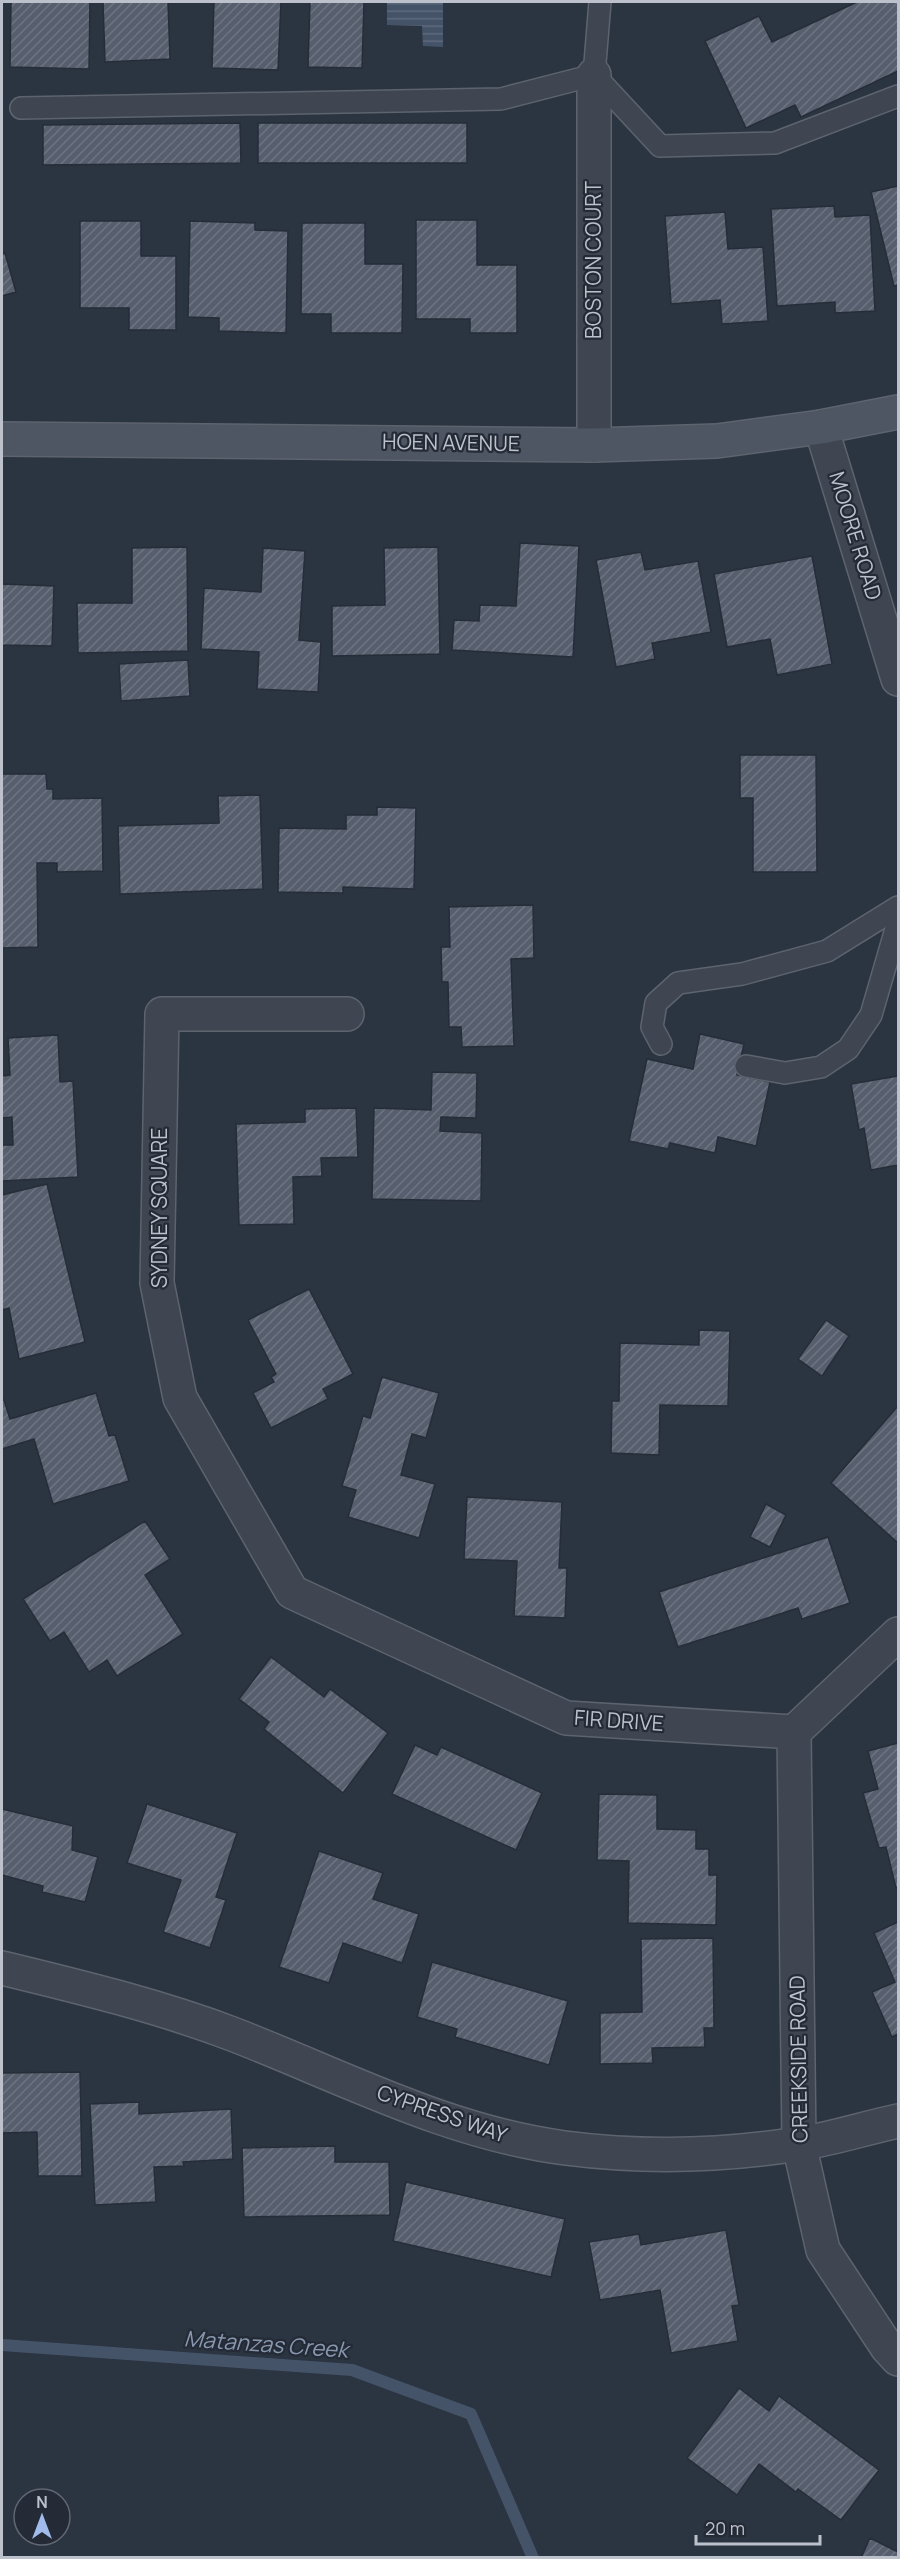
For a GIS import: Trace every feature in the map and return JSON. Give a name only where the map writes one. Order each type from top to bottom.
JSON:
[{"type":"street","name":"BOSTON COURT","points":[[594,75],[594,445]]},
{"type":"street","name":"HOEN AVENUE","points":[[2,439],[594,445],[717,441],[821,427],[898,412]]},
{"type":"street","name":"MOORE ROAD","points":[[821,427],[898,679]]},
{"type":"street","name":"SYDNEY SQUARE","points":[[292,1592],[180,1398],[157,1283],[162,1014],[347,1014]]},
{"type":"street","name":"FIR DRIVE","points":[[292,1592],[566,1718],[794,1732]]},
{"type":"street","points":[[794,1732],[898,1634]]},
{"type":"street","name":"CREEKSIDE ROAD","points":[[794,1732],[800,2144],[823,2250],[887,2347],[898,2359]]},
{"type":"street","name":"CYPRESS WAY","points":[[2,1968],[116,1996],[181,2016],[431,2114],[487,2132],[564,2148],[666,2155],[711,2153],[800,2144],[898,2121]]},
{"type":"lane","points":[[600,2],[594,75],[660,146],[775,143],[898,96]]},
{"type":"lane","points":[[21,108],[501,99],[594,75]]},
{"type":"lane","points":[[661,1044],[652,1027],[656,1003],[678,983],[742,974],[827,951],[898,907]]},
{"type":"lane","points":[[746,1066],[785,1073],[821,1067],[848,1048],[871,1015],[898,922]]},
{"type":"water","points":[[387,2],[443,2],[443,47],[423,46],[422,26],[387,25]]},
{"type":"building","points":[[11,2],[90,2],[89,69],[10,67]]},
{"type":"building","points":[[103,2],[168,2],[170,59],[105,62]]},
{"type":"building","points":[[214,2],[281,2],[278,70],[212,68]]},
{"type":"building","points":[[310,2],[364,2],[362,68],[308,67]]},
{"type":"building","points":[[857,2],[898,2],[898,71],[801,117],[795,105],[746,128],[705,41],[759,16],[772,42]]},
{"type":"building","points":[[240,123],[241,163],[43,165],[43,125]]},
{"type":"building","points":[[258,123],[467,123],[467,163],[258,163]]},
{"type":"building","points":[[898,186],[898,285],[894,286],[871,192]]},
{"type":"building","points":[[834,206],[835,217],[870,215],[875,311],[835,313],[835,302],[777,306],[771,209]]},
{"type":"building","points":[[725,212],[728,249],[763,247],[768,321],[722,324],[720,300],[671,304],[665,216]]},
{"type":"building","points":[[416,220],[477,220],[477,265],[517,265],[517,333],[470,333],[470,319],[416,319]]},
{"type":"building","points":[[80,221],[141,221],[141,256],[176,256],[176,330],[129,330],[129,308],[80,308]]},
{"type":"building","points":[[190,221],[255,223],[255,230],[288,231],[286,333],[219,331],[219,318],[188,317]]},
{"type":"building","points":[[302,223],[365,223],[365,264],[403,264],[402,333],[331,333],[331,314],[301,314]]},
{"type":"building","points":[[5,253],[16,292],[2,296],[2,254]]},
{"type":"building","points":[[520,543],[579,546],[573,657],[452,650],[454,620],[479,621],[480,605],[516,606]]},
{"type":"building","points":[[187,547],[188,651],[78,653],[77,603],[132,603],[132,548]]},
{"type":"building","points":[[438,547],[440,654],[332,656],[332,606],[385,605],[384,548]]},
{"type":"building","points":[[263,548],[305,551],[299,640],[321,642],[318,692],[257,689],[259,652],[201,649],[204,588],[261,592]]},
{"type":"building","points":[[641,552],[645,570],[698,561],[711,632],[652,643],[655,659],[616,667],[596,560]]},
{"type":"building","points":[[812,556],[832,664],[777,675],[770,639],[727,647],[714,574]]},
{"type":"building","points":[[2,584],[54,586],[52,646],[2,645]]},
{"type":"building","points":[[188,660],[190,696],[121,701],[119,664]]},
{"type":"building","points":[[740,755],[816,755],[817,872],[753,872],[753,798],[740,798]]},
{"type":"building","points":[[2,774],[46,774],[47,789],[53,789],[53,799],[102,798],[103,871],[57,872],[57,863],[37,863],[38,947],[2,948]]},
{"type":"building","points":[[260,795],[263,889],[120,894],[118,826],[219,823],[218,796]]},
{"type":"building","points":[[377,807],[416,808],[414,889],[343,887],[343,893],[278,892],[279,828],[346,829],[346,815],[377,815]]},
{"type":"building","points":[[533,905],[534,958],[511,959],[514,1046],[462,1047],[461,1027],[449,1027],[448,982],[442,982],[441,947],[450,947],[449,907]]},
{"type":"building","points":[[700,1034],[744,1044],[737,1075],[770,1082],[756,1146],[718,1137],[715,1153],[670,1143],[668,1149],[629,1141],[647,1059],[693,1069]]},
{"type":"building","points":[[58,1035],[60,1082],[73,1081],[78,1177],[2,1181],[2,1145],[13,1145],[12,1117],[2,1118],[2,1076],[10,1075],[8,1038]]},
{"type":"building","points":[[432,1072],[477,1073],[476,1118],[441,1117],[440,1131],[482,1133],[481,1201],[372,1199],[374,1108],[431,1110]]},
{"type":"building","points":[[898,1076],[898,1165],[871,1170],[864,1128],[859,1130],[851,1084]]},
{"type":"building","points":[[356,1108],[358,1157],[321,1158],[322,1176],[293,1177],[294,1224],[239,1225],[236,1124],[305,1122],[305,1109]]},
{"type":"building","points":[[47,1184],[85,1342],[19,1359],[9,1308],[2,1310],[2,1195]]},
{"type":"building","points":[[309,1289],[353,1374],[323,1389],[328,1399],[271,1428],[253,1393],[274,1382],[271,1377],[276,1374],[248,1320]]},
{"type":"building","points":[[826,1320],[849,1336],[822,1376],[798,1359]]},
{"type":"building","points":[[699,1330],[730,1331],[728,1406],[660,1405],[659,1455],[611,1453],[612,1401],[619,1401],[620,1343],[699,1345]]},
{"type":"building","points":[[382,1377],[439,1393],[426,1438],[412,1434],[401,1475],[435,1484],[419,1538],[348,1517],[356,1490],[342,1486],[363,1416],[370,1418]]},
{"type":"building","points":[[96,1393],[109,1436],[115,1435],[129,1481],[53,1504],[34,1439],[2,1449],[2,1400],[4,1400],[10,1419]]},
{"type":"building","points":[[898,1406],[898,1543],[831,1483]]},
{"type":"building","points":[[467,1497],[562,1502],[559,1568],[567,1568],[565,1618],[514,1616],[517,1561],[464,1559]]},
{"type":"building","points":[[766,1504],[786,1515],[770,1547],[750,1537]]},
{"type":"building","points":[[145,1521],[170,1559],[145,1575],[183,1634],[117,1676],[107,1660],[89,1672],[64,1632],[50,1641],[23,1599]]},
{"type":"building","points":[[828,1537],[850,1603],[802,1619],[798,1608],[678,1647],[659,1592]]},
{"type":"building","points":[[271,1657],[324,1697],[330,1689],[388,1733],[343,1793],[264,1729],[269,1722],[239,1699]]},
{"type":"building","points":[[898,1743],[898,1887],[896,1888],[886,1847],[879,1848],[863,1793],[878,1789],[868,1751]]},
{"type":"building","points":[[415,1745],[437,1755],[441,1747],[542,1793],[516,1850],[392,1794]]},
{"type":"building","points":[[599,1794],[657,1795],[657,1829],[696,1830],[696,1849],[709,1849],[709,1875],[717,1875],[716,1925],[628,1923],[629,1861],[597,1860]]},
{"type":"building","points":[[147,1804],[237,1833],[216,1897],[226,1900],[210,1948],[163,1932],[181,1880],[127,1863]]},
{"type":"building","points":[[2,1809],[73,1826],[72,1850],[98,1857],[85,1902],[42,1892],[43,1886],[2,1875]]},
{"type":"building","points":[[319,1851],[383,1873],[373,1899],[419,1914],[402,1963],[343,1943],[329,1983],[279,1967]]},
{"type":"building","points":[[898,1922],[898,2034],[892,2037],[872,1992],[895,1982],[874,1933]]},
{"type":"building","points":[[713,1938],[714,2028],[704,2028],[705,2047],[652,2048],[653,2063],[600,2064],[600,2013],[642,2012],[641,1939]]},
{"type":"building","points":[[432,1962],[568,2001],[549,2065],[455,2037],[457,2029],[417,2017]]},
{"type":"building","points":[[80,2072],[82,2176],[38,2176],[37,2132],[2,2133],[2,2073]]},
{"type":"building","points":[[139,2102],[139,2114],[231,2109],[233,2159],[183,2162],[184,2166],[154,2167],[156,2202],[95,2205],[90,2104]]},
{"type":"building","points":[[335,2146],[335,2162],[389,2162],[390,2215],[244,2217],[242,2148]]},
{"type":"building","points":[[406,2182],[565,2219],[551,2277],[393,2241]]},
{"type":"building","points":[[726,2230],[739,2305],[732,2306],[738,2341],[671,2353],[660,2290],[600,2300],[589,2242],[639,2234],[641,2245]]},
{"type":"building","points":[[739,2388],[769,2411],[779,2396],[879,2470],[841,2520],[798,2489],[796,2492],[759,2464],[737,2495],[687,2458]]},
{"type":"building","points":[[870,2538],[898,2552],[898,2558],[861,2558]]},
{"type":"waterway","name":"Matanzas Creek","points":[[2,2345],[352,2370],[471,2414],[533,2558]]}]
